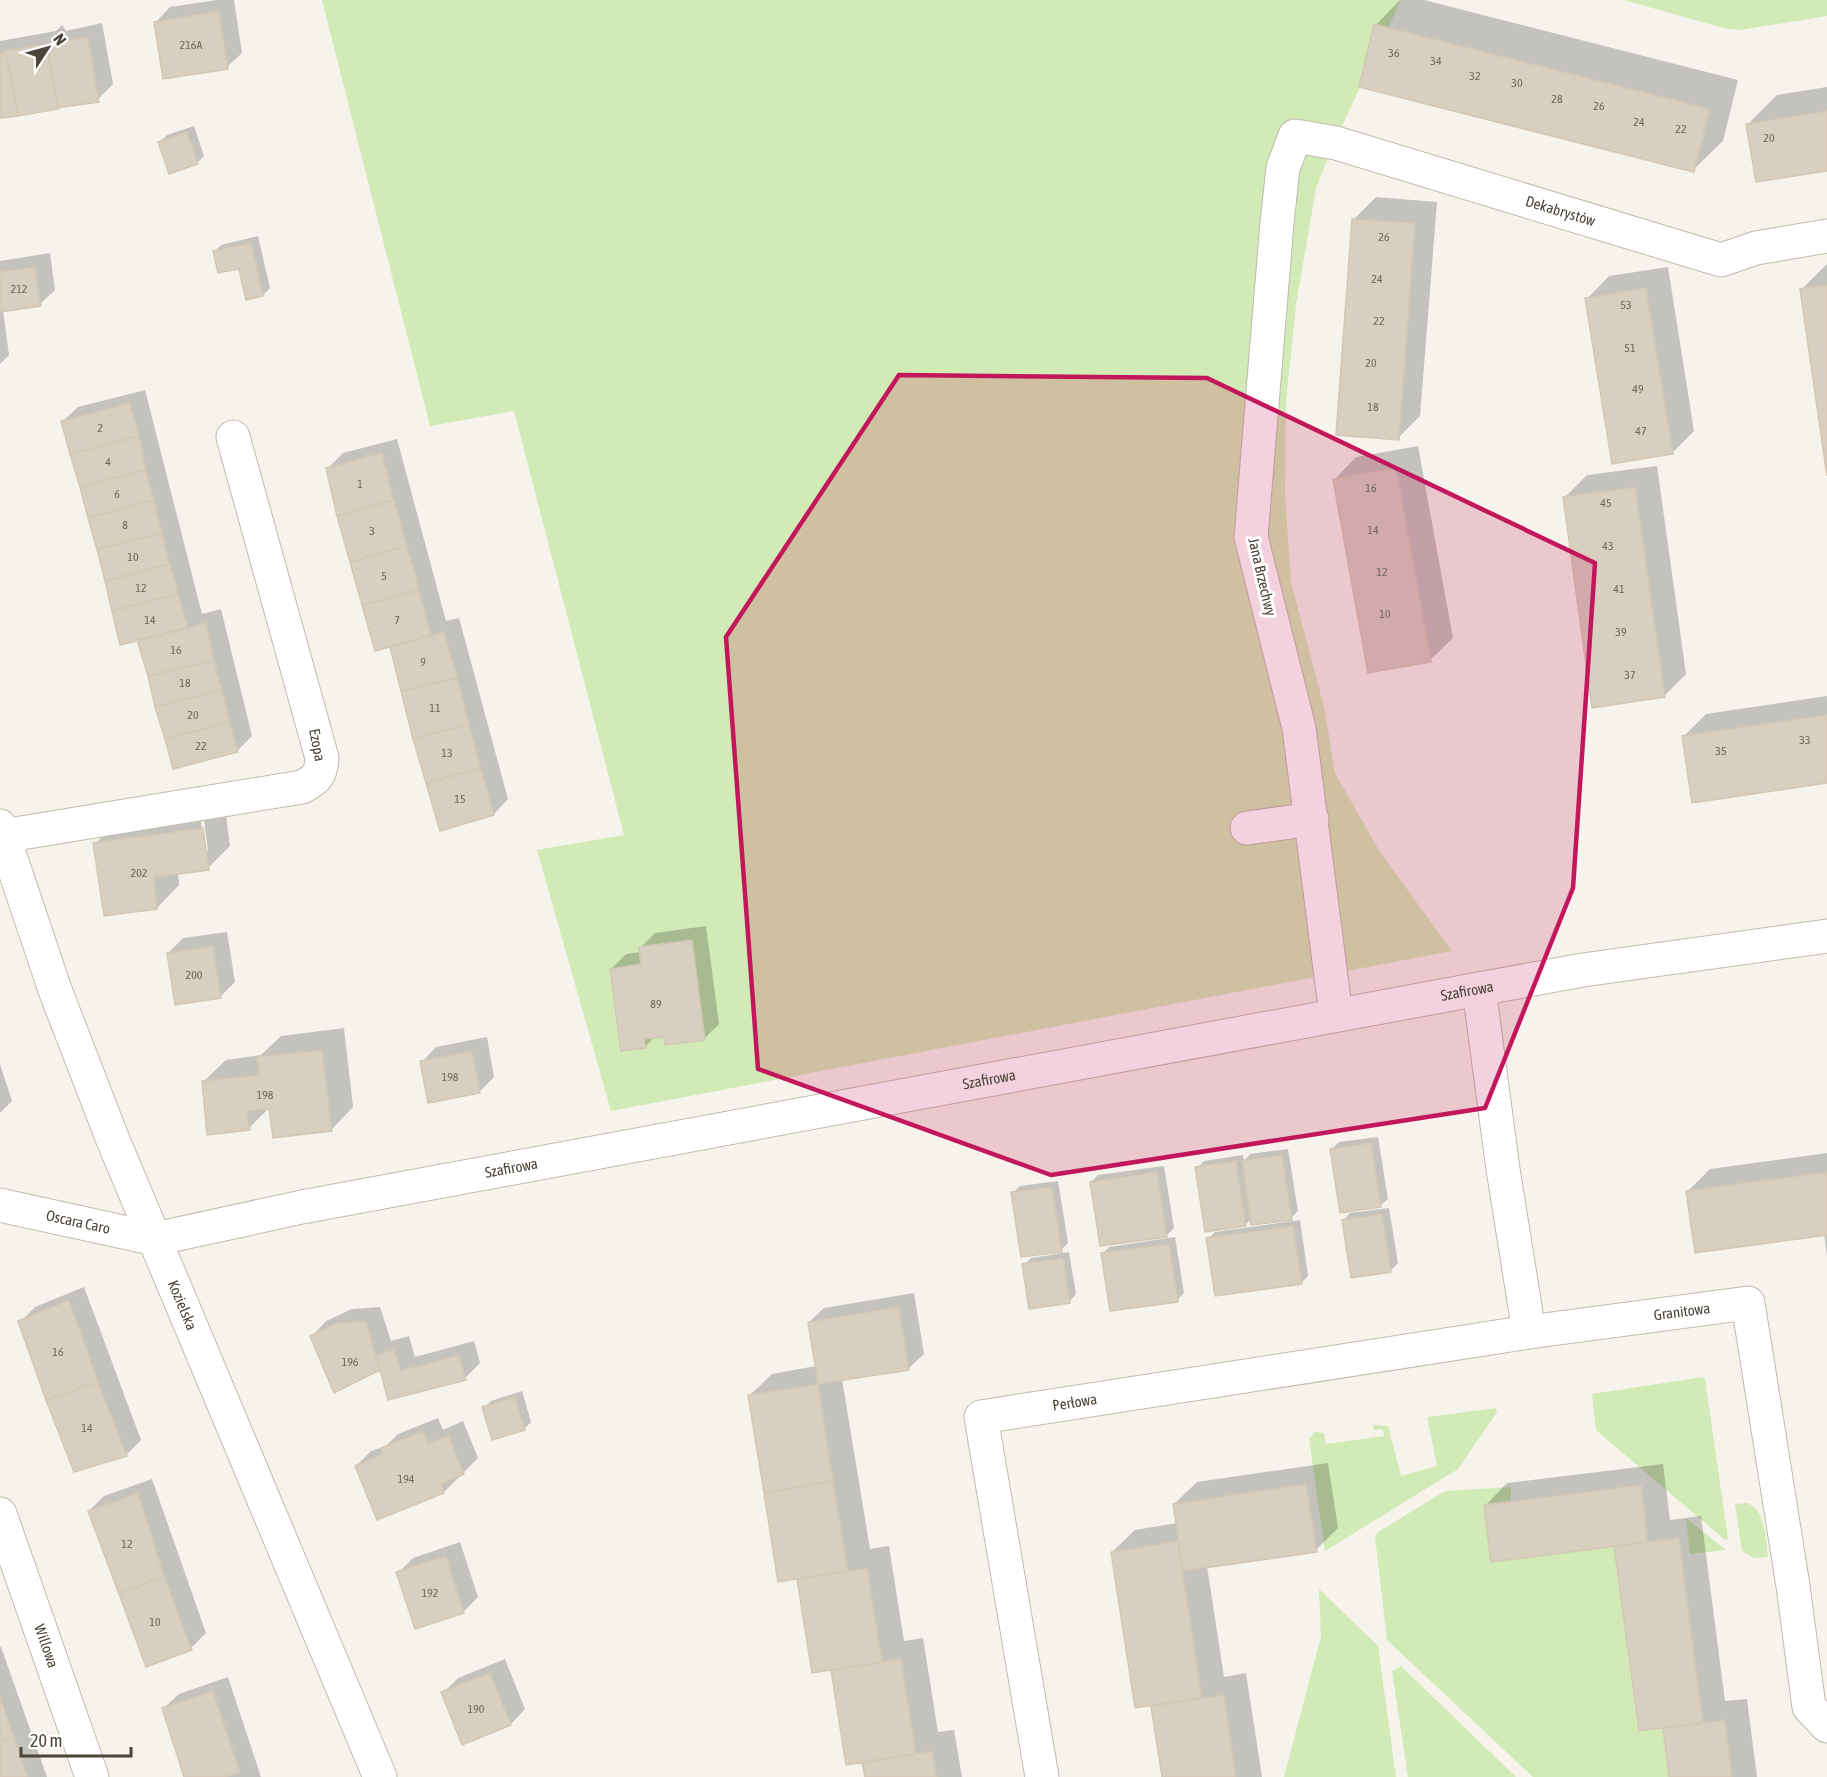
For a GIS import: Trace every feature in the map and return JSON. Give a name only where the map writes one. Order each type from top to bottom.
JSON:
[{"type":"street","name":"Dekabrystów","points":[[1294,136],[1347,147],[1721,260],[1756,248],[1827,236]]},
{"type":"street","name":"Jana Brzechwy","points":[[1294,136],[1283,168],[1277,223],[1251,537],[1299,728],[1336,1015]]},
{"type":"street","name":"Ezopa","points":[[2,831],[302,787],[321,774],[322,758],[233,437]]},
{"type":"street","points":[[1247,828],[1312,819]]},
{"type":"street","name":"Kozielska","points":[[2,831],[56,990],[113,1140],[380,1777]]},
{"type":"street","name":"Szafirowa","points":[[155,1239],[325,1202],[1479,988],[1583,970],[1827,936]]},
{"type":"street","points":[[1479,988],[1504,1180],[1529,1332]]},
{"type":"street","name":"Oscara Caro","points":[[0,1205],[155,1239]]},
{"type":"street","name":"Granitowa","points":[[1529,1332],[1748,1303],[1793,1586],[1809,1707],[1827,1726]]},
{"type":"street","name":"Perłowa","points":[[1042,1777],[981,1417],[1529,1332]]},
{"type":"street","name":"Willowa","points":[[0,1514],[92,1777]]},
{"type":"highlighted area","points":[[899,375],[1207,378],[1595,563],[1573,888],[1485,1108],[1051,1175],[758,1069],[726,637]]},
{"type":"green space","points":[[322,0],[1401,0],[1334,143],[1316,188],[1296,305],[1286,401],[1285,495],[1291,582],[1325,711],[1335,773],[1380,852],[1452,951],[611,1111],[537,850],[624,835],[514,411],[430,426]]},
{"type":"green space","points":[[1624,0],[1827,0],[1827,16],[1740,30],[1723,28]]},
{"type":"green space","points":[[1703,1377],[1728,1539],[1725,1540],[1596,1430],[1592,1394]]},
{"type":"green space","points":[[1496,1408],[1497,1412],[1458,1469],[1325,1551],[1309,1439],[1315,1432],[1324,1433],[1326,1444],[1384,1436],[1383,1429],[1374,1430],[1373,1425],[1388,1426],[1401,1476],[1437,1466],[1427,1417]]},
{"type":"green space","points":[[1511,1487],[1511,1502],[1484,1506],[1491,1562],[1614,1546],[1638,1731],[1663,1728],[1669,1777],[1533,1777],[1387,1640],[1375,1537],[1378,1532],[1445,1491]]},
{"type":"green space","points":[[1748,1503],[1759,1513],[1762,1520],[1768,1557],[1754,1558],[1742,1551],[1735,1504]]},
{"type":"green space","points":[[1686,1518],[1726,1550],[1690,1554]]},
{"type":"green space","points":[[1319,1589],[1378,1646],[1396,1777],[1284,1777],[1321,1636]]},
{"type":"green space","points":[[1401,1666],[1516,1777],[1408,1777],[1392,1671]]},
{"type":"building","points":[[219,11],[228,69],[163,79],[154,22]]},
{"type":"building","points":[[1374,24],[1710,109],[1694,172],[1359,87]]},
{"type":"building","points":[[88,37],[99,102],[58,109],[47,44]]},
{"type":"building","points":[[46,44],[58,109],[18,116],[6,51]]},
{"type":"building","points":[[6,51],[18,116],[0,118],[0,54]]},
{"type":"building","points":[[1827,111],[1827,171],[1756,182],[1746,124]]},
{"type":"building","points":[[187,132],[198,164],[169,174],[158,142]]},
{"type":"building","points":[[1352,219],[1415,223],[1399,440],[1336,435]]},
{"type":"building","points":[[251,243],[263,296],[246,300],[239,269],[218,273],[213,251]]},
{"type":"building","points":[[35,267],[41,306],[0,312],[0,272]]},
{"type":"building","points":[[1827,285],[1827,476],[1800,289]]},
{"type":"building","points":[[1646,288],[1673,454],[1612,464],[1585,298]]},
{"type":"building","points":[[130,403],[139,436],[70,454],[61,421]]},
{"type":"building","points":[[139,436],[146,470],[80,487],[70,454]]},
{"type":"building","points":[[382,453],[394,500],[337,516],[326,468]]},
{"type":"building","points":[[1396,468],[1431,662],[1368,673],[1333,479]]},
{"type":"building","points":[[146,470],[154,500],[88,518],[80,487]]},
{"type":"building","points":[[1635,487],[1665,697],[1592,708],[1563,497]]},
{"type":"building","points":[[154,500],[162,533],[97,549],[88,518]]},
{"type":"building","points":[[394,500],[407,546],[350,562],[337,516]]},
{"type":"building","points":[[162,533],[170,564],[105,581],[97,549]]},
{"type":"building","points":[[407,546],[419,590],[362,605],[350,562]]},
{"type":"building","points":[[170,564],[178,594],[112,611],[105,581]]},
{"type":"building","points":[[419,590],[431,635],[375,651],[362,605]]},
{"type":"building","points":[[178,594],[188,628],[120,645],[112,611]]},
{"type":"building","points":[[206,623],[214,660],[148,676],[137,640]]},
{"type":"building","points":[[444,632],[457,678],[401,691],[390,647]]},
{"type":"building","points":[[214,660],[222,690],[155,707],[148,676]]},
{"type":"building","points":[[457,678],[469,724],[413,739],[401,691]]},
{"type":"building","points":[[222,690],[230,722],[165,739],[155,707]]},
{"type":"building","points":[[1827,715],[1827,783],[1692,803],[1682,736]]},
{"type":"building","points":[[230,722],[238,752],[173,769],[165,739]]},
{"type":"building","points":[[469,724],[481,768],[426,783],[413,739]]},
{"type":"building","points":[[481,768],[494,815],[440,831],[426,783]]},
{"type":"building","points":[[203,828],[209,870],[154,877],[157,909],[104,916],[93,843]]},
{"type":"building","points":[[692,940],[705,1040],[665,1045],[664,1037],[644,1039],[646,1048],[621,1051],[610,969],[641,964],[639,947]]},
{"type":"building","points":[[213,946],[221,998],[175,1005],[167,953]]},
{"type":"building","points":[[322,1050],[332,1131],[273,1138],[269,1109],[247,1111],[250,1130],[207,1135],[202,1081],[259,1075],[257,1057]]},
{"type":"building","points":[[472,1051],[480,1093],[428,1103],[420,1061]]},
{"type":"building","points":[[1371,1143],[1381,1207],[1340,1213],[1330,1149]]},
{"type":"building","points":[[1282,1155],[1292,1220],[1251,1225],[1242,1161]]},
{"type":"building","points":[[1236,1161],[1246,1226],[1205,1232],[1195,1167]]},
{"type":"building","points":[[1157,1172],[1167,1237],[1100,1246],[1090,1182]]},
{"type":"building","points":[[1827,1172],[1827,1235],[1695,1253],[1686,1191]]},
{"type":"building","points":[[1052,1187],[1062,1252],[1021,1257],[1011,1192]]},
{"type":"building","points":[[1382,1214],[1391,1272],[1351,1278],[1342,1220]]},
{"type":"building","points":[[1293,1226],[1302,1284],[1215,1296],[1206,1238]]},
{"type":"building","points":[[1169,1244],[1178,1302],[1110,1311],[1101,1253]]},
{"type":"building","points":[[1063,1258],[1070,1303],[1029,1309],[1022,1264]]},
{"type":"building","points":[[69,1300],[98,1382],[46,1400],[18,1321]]},
{"type":"building","points":[[899,1307],[909,1370],[818,1384],[808,1322]]},
{"type":"building","points":[[366,1321],[380,1370],[334,1393],[310,1336],[336,1323]]},
{"type":"building","points":[[394,1350],[400,1371],[459,1355],[466,1380],[388,1400],[376,1355]]},
{"type":"building","points":[[98,1382],[127,1456],[74,1472],[46,1400]]},
{"type":"building","points":[[818,1384],[833,1481],[764,1493],[748,1395]]},
{"type":"building","points":[[515,1397],[525,1430],[492,1440],[482,1407]]},
{"type":"building","points":[[423,1431],[428,1444],[448,1435],[464,1474],[441,1484],[444,1493],[377,1520],[355,1466],[383,1454],[381,1448]]},
{"type":"building","points":[[833,1481],[848,1571],[778,1582],[764,1493]]},
{"type":"building","points":[[1306,1484],[1317,1552],[1183,1571],[1173,1504]]},
{"type":"building","points":[[1641,1485],[1648,1542],[1491,1562],[1484,1505]]},
{"type":"building","points":[[138,1493],[164,1576],[119,1594],[88,1511]]},
{"type":"building","points":[[1679,1538],[1703,1723],[1639,1731],[1614,1546]]},
{"type":"building","points":[[1178,1541],[1202,1698],[1135,1708],[1111,1552]]},
{"type":"building","points":[[446,1556],[464,1613],[415,1629],[396,1572]]},
{"type":"building","points":[[867,1568],[882,1662],[812,1673],[797,1579]]},
{"type":"building","points":[[164,1576],[192,1650],[146,1667],[119,1594]]},
{"type":"building","points":[[901,1659],[916,1754],[846,1765],[831,1670]]},
{"type":"building","points":[[490,1673],[511,1725],[462,1745],[441,1692]]},
{"type":"building","points":[[213,1691],[240,1772],[226,1777],[184,1777],[162,1708]]},
{"type":"building","points":[[1224,1695],[1236,1777],[1162,1777],[1151,1706]]},
{"type":"building","points":[[0,1698],[14,1737],[0,1742]]},
{"type":"building","points":[[1725,1720],[1732,1777],[1669,1777],[1663,1728]]},
{"type":"building","points":[[14,1737],[28,1777],[0,1777],[0,1742]]},
{"type":"building","points":[[932,1751],[937,1777],[865,1777],[862,1762]]}]
